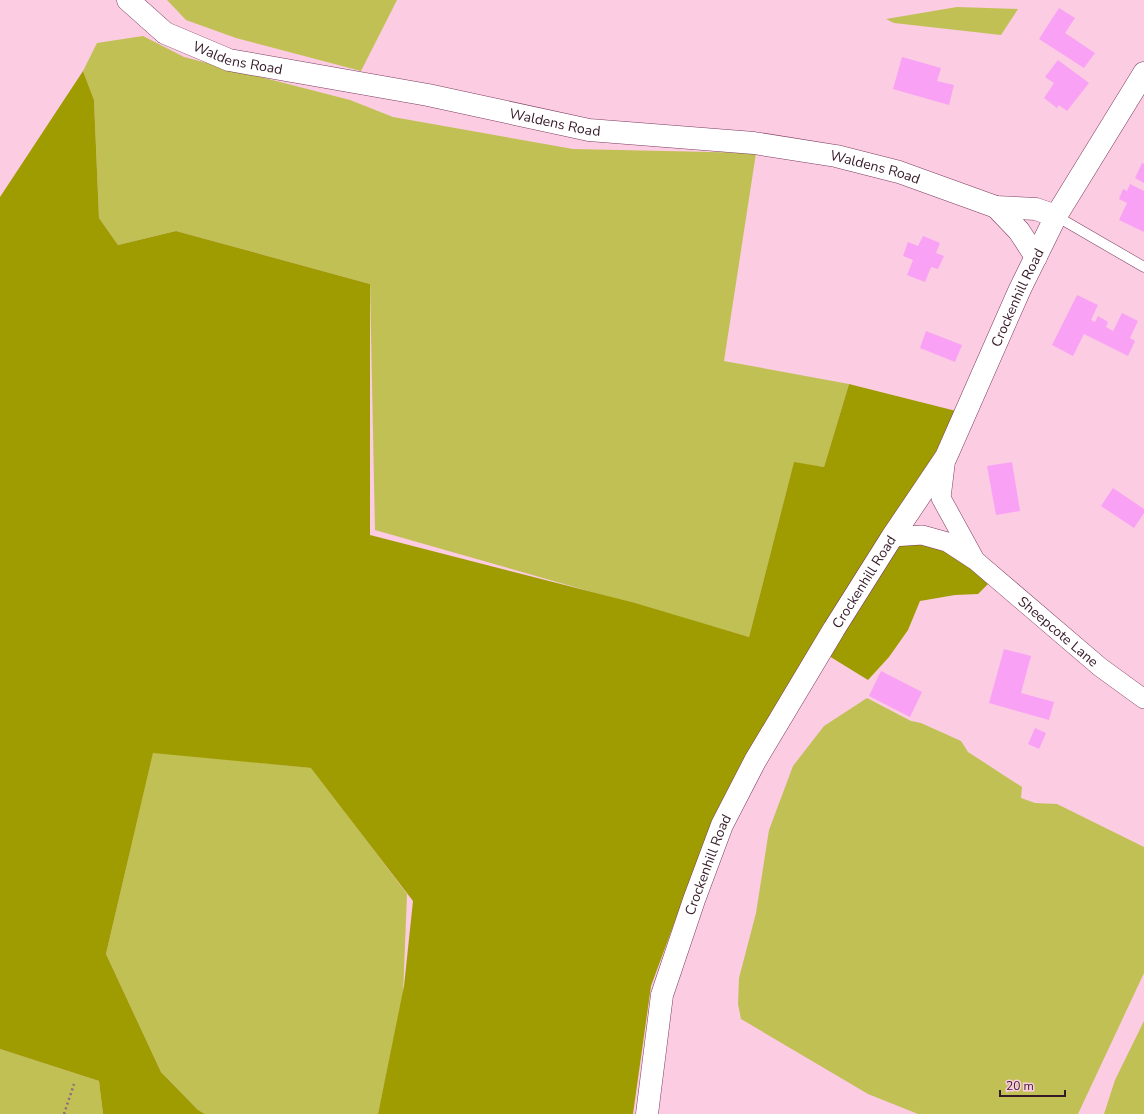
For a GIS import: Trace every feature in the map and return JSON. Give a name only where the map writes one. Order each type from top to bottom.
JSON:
[{"type":"main road","name":"Waldens Road","points":[[128,0],[165,33],[229,60],[428,95],[589,130],[754,143],[836,156],[899,172],[996,208],[1036,209],[1056,216]]},
{"type":"main road","name":"Crockenhill Road","points":[[647,1114],[662,995],[694,900],[722,825],[755,761],[834,628],[892,537],[946,457],[1020,288],[1056,216],[1144,72]]},
{"type":"main road","name":"Waldens Road","points":[[996,208],[1019,231],[1036,257]]},
{"type":"street","name":"Sheepcote Lane","points":[[946,457],[941,498],[976,561]]},
{"type":"street","name":"Sheepcote Lane","points":[[892,537],[922,535],[947,542],[976,561],[1100,667],[1144,699]]},
{"type":"lane","points":[[1056,216],[1144,267]]},
{"type":"path","points":[[64,1114],[74,1084]]},
{"type":"shaded area","points":[[167,0],[397,0],[361,71],[236,38],[186,20]]},
{"type":"shaded area","points":[[957,7],[1018,9],[1001,35],[894,23],[886,19]]},
{"type":"shaded area","points":[[143,36],[184,57],[350,100],[393,117],[573,149],[756,153],[724,361],[849,384],[824,467],[794,463],[749,637],[375,530],[370,284],[176,231],[118,245],[99,218],[94,100],[83,71],[97,43]]},
{"type":"shaded area","points":[[83,71],[94,100],[99,218],[118,245],[176,231],[370,284],[370,535],[635,603],[749,637],[794,462],[824,467],[849,384],[960,412],[712,821],[651,986],[633,1114],[378,1114],[404,986],[413,901],[311,768],[153,753],[106,954],[161,1072],[198,1110],[205,1114],[103,1114],[99,1081],[0,1049],[0,197]]},
{"type":"shaded area","points":[[921,541],[945,548],[989,583],[978,594],[955,595],[920,601],[908,630],[889,657],[868,680],[829,656],[895,544]]},
{"type":"shaded area","points":[[867,698],[911,721],[921,723],[961,741],[968,752],[1022,787],[1021,798],[1035,803],[1057,804],[1144,847],[1144,973],[1078,1114],[918,1114],[868,1094],[741,1019],[738,1004],[739,978],[756,913],[769,830],[793,766],[824,726]]},
{"type":"shaded area","points":[[153,752],[312,768],[407,894],[403,995],[378,1114],[205,1114],[198,1110],[161,1072],[106,954]]},
{"type":"shaded area","points":[[1144,1021],[1144,1114],[1104,1114],[1115,1080]]},
{"type":"shaded area","points":[[0,1049],[99,1081],[103,1114],[0,1114]]},
{"type":"building","points":[[1059,8],[1075,18],[1065,33],[1095,53],[1084,68],[1039,39]]},
{"type":"building","points":[[902,57],[941,68],[937,81],[954,85],[949,105],[893,89]]},
{"type":"building","points":[[1058,60],[1089,83],[1067,111],[1059,105],[1057,108],[1044,98],[1054,83],[1045,77]]},
{"type":"building","points":[[1142,163],[1144,164],[1144,183],[1135,178]]},
{"type":"building","points":[[1130,184],[1144,191],[1144,232],[1119,220],[1127,203],[1119,199],[1123,189],[1127,191]]},
{"type":"building","points":[[923,236],[940,243],[936,253],[944,256],[938,269],[931,267],[925,282],[907,275],[913,260],[903,256],[908,242],[918,246]]},
{"type":"building","points":[[1077,295],[1098,305],[1091,320],[1095,322],[1098,316],[1108,322],[1106,327],[1113,331],[1122,313],[1138,321],[1130,338],[1135,341],[1128,356],[1084,334],[1073,356],[1052,345]]},
{"type":"building","points":[[926,331],[962,345],[955,362],[920,348]]},
{"type":"building","points":[[1012,462],[1020,511],[996,515],[987,466]]},
{"type":"building","points":[[1113,488],[1144,509],[1144,513],[1134,528],[1101,506]]},
{"type":"building","points":[[1004,649],[1031,656],[1021,693],[1054,702],[1049,720],[989,703]]},
{"type":"building","points":[[881,671],[922,692],[910,717],[869,696]]},
{"type":"building","points":[[1035,728],[1046,733],[1039,749],[1028,744]]}]
